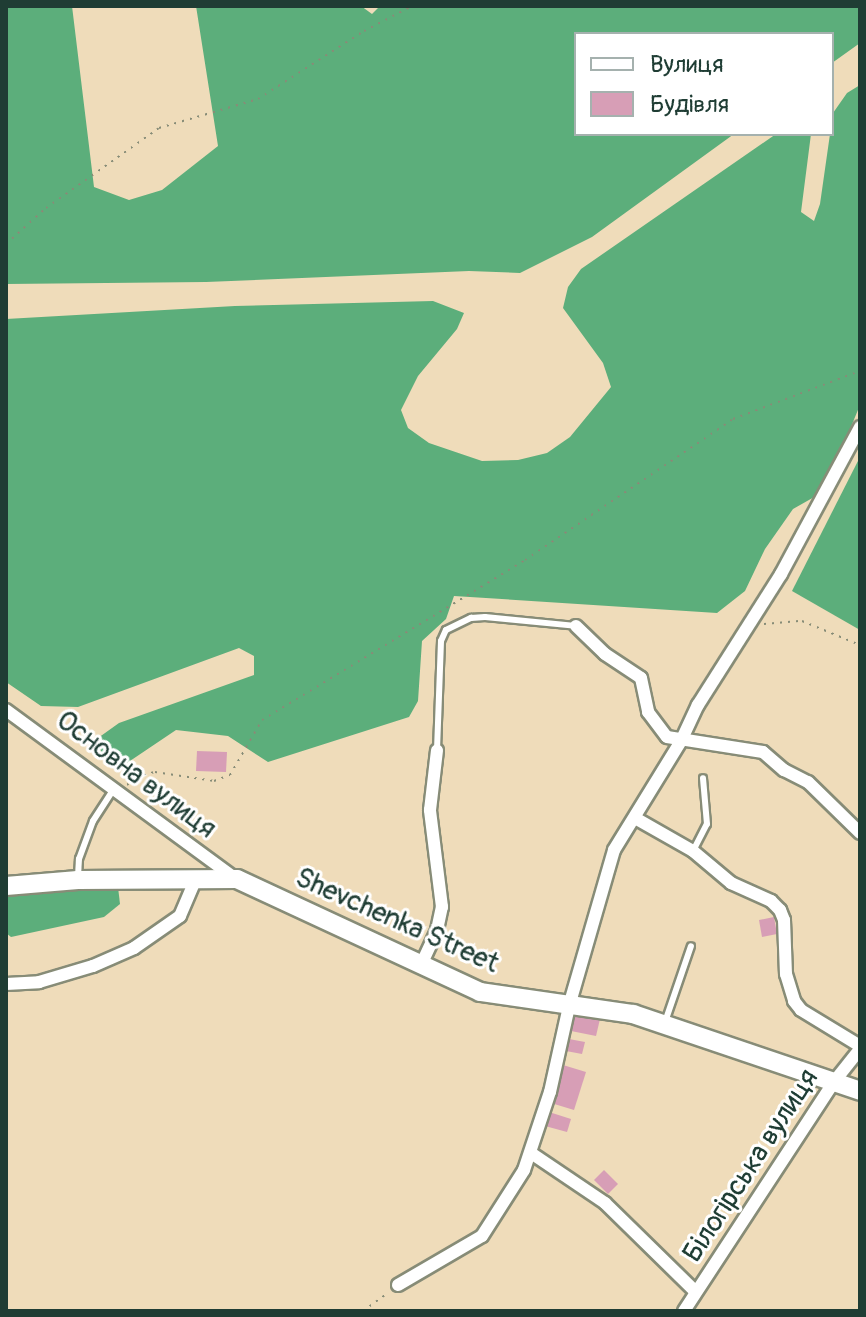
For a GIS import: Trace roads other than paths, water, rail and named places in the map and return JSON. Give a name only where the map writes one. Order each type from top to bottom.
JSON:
[{"type":"street","points":[[398,1285],[482,1236],[505,1204],[531,1153],[614,850],[681,741],[698,705],[751,625],[860,427]]},
{"type":"street","points":[[576,626],[605,654],[635,671],[641,678],[652,721],[667,737],[763,752],[784,770],[803,778],[860,833]]},
{"type":"street","name":"Основна вулиця","points":[[6,710],[237,879]]},
{"type":"street","points":[[421,965],[437,930],[442,907],[430,810],[437,750]]},
{"type":"street","points":[[635,818],[693,851],[731,883],[771,901],[780,910],[784,920],[786,974],[794,1001],[801,1010],[860,1048]]},
{"type":"street","points":[[6,886],[78,880],[237,879]]},
{"type":"street","name":"Shevchenka Street","points":[[237,879],[480,992],[633,1014],[860,1091]]},
{"type":"street","points":[[6,984],[39,982],[134,948],[180,916],[195,880]]},
{"type":"street","name":"Білогірська вулиця","points":[[684,1311],[833,1083],[860,1048]]},
{"type":"street","points":[[531,1153],[605,1203],[696,1292]]},
{"type":"lane","points":[[437,750],[441,641],[446,630],[471,618],[485,617],[576,626]]},
{"type":"lane","points":[[693,851],[707,824],[703,778]]},
{"type":"lane","points":[[78,880],[84,843],[93,821],[117,790]]},
{"type":"lane","points":[[665,1025],[691,946]]}]
